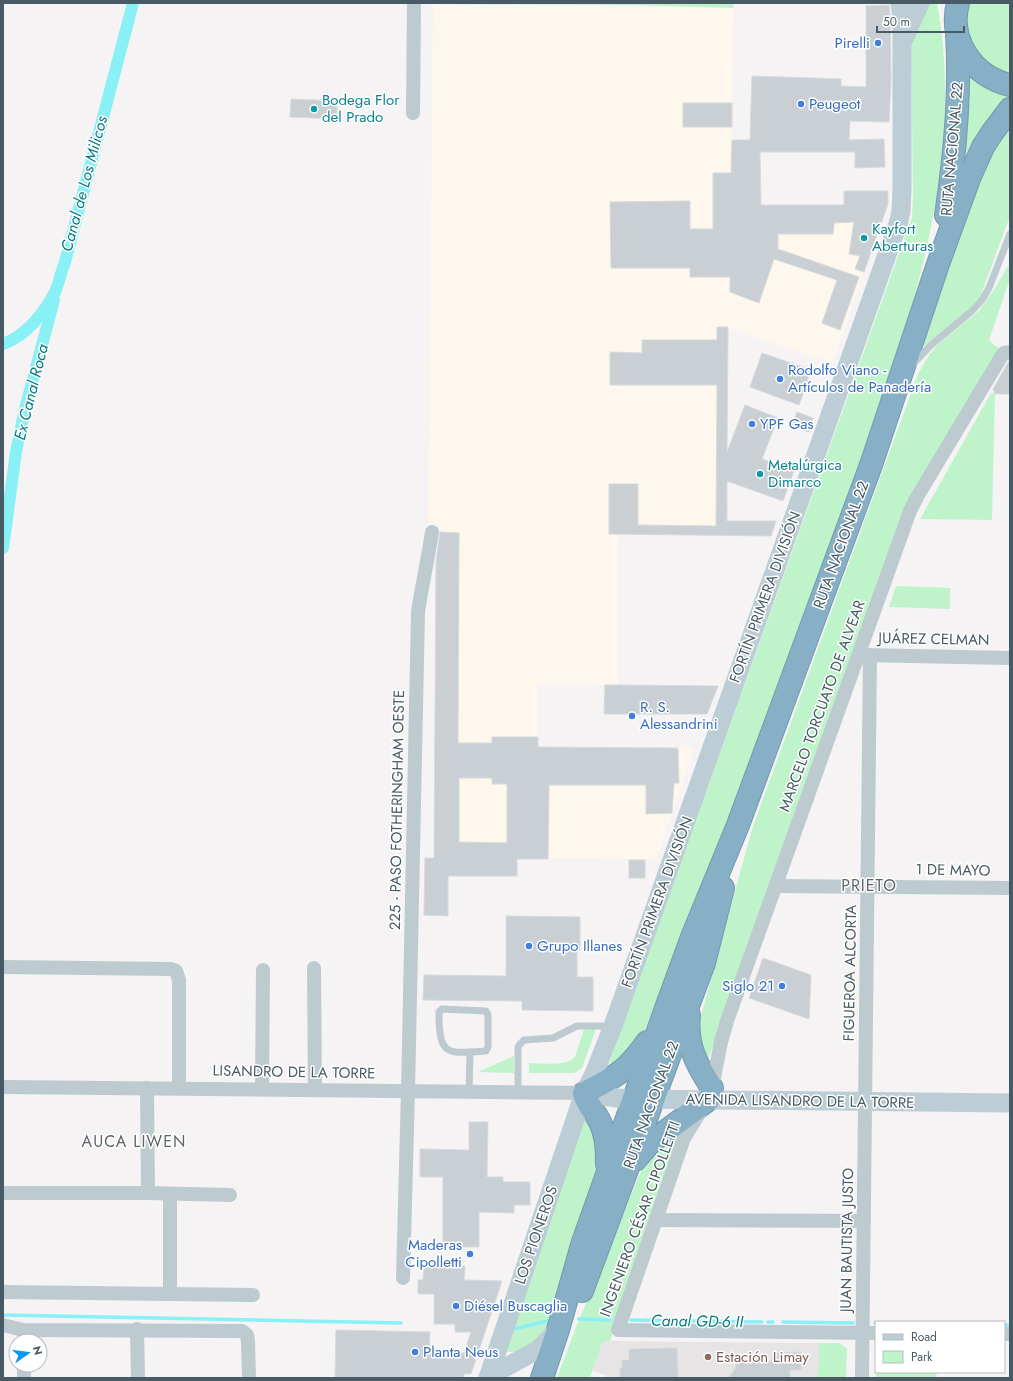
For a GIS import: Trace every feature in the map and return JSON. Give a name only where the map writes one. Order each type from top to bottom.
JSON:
[{"type":"highway","points":[[955,15],[960,45],[973,65],[981,73],[991,79],[1010,85]]},
{"type":"highway","name":"RUTA NACIONAL 22","points":[[938,264],[956,139],[958,71],[955,15]]},
{"type":"highway","name":"RUTA NACIONAL 22","points":[[543,1378],[586,1281],[616,1177],[645,1093],[665,1011],[694,931],[738,825],[871,466],[938,264],[976,162],[992,133],[1010,109]]},
{"type":"highway","name":"RUTA NACIONAL 22","points":[[645,1093],[690,1000],[708,949],[738,825]]},
{"type":"highway","points":[[665,1011],[644,1047],[628,1067],[617,1075],[584,1093],[589,1106],[602,1126],[616,1177],[651,1142],[710,1094],[690,1046],[688,1021],[690,1000]]},
{"type":"highway","name":"RUTA NACIONAL 22","points":[[543,1378],[582,1245],[616,1177]]},
{"type":"street","points":[[413,113],[414,3]]},
{"type":"street","name":"FORTÍN PRIMERA DIVISIÓN","points":[[584,1093],[594,1074],[613,1026],[899,220],[902,201],[902,44],[900,3]]},
{"type":"street","name":"FORTÍN PRIMERA DIVISIÓN","points":[[902,44],[920,3]]},
{"type":"street","name":"MARCELO TORCUATO DE ALVEAR","points":[[710,1094],[725,1028],[844,695],[864,655],[913,504],[1001,357],[1007,353]]},
{"type":"street","name":"225 - PASO FOTHERINGHAM OESTE","points":[[403,1278],[418,612],[432,532]]},
{"type":"street","name":"JUÁREZ CELMAN","points":[[864,655],[1010,658]]},
{"type":"street","name":"FIGUEROA ALCORTA","points":[[864,655],[870,702],[866,1096]]},
{"type":"street","points":[[844,695],[851,689],[858,688],[865,692],[870,702]]},
{"type":"street","name":"1 DE MAYO","points":[[776,886],[1010,888]]},
{"type":"street","points":[[3,967],[171,969],[176,971],[179,980],[178,1088]]},
{"type":"street","points":[[314,968],[315,1090]]},
{"type":"street","points":[[262,1089],[263,970]]},
{"type":"street","name":"LISANDRO DE LA TORRE","points":[[3,1087],[584,1093]]},
{"type":"street","points":[[147,1088],[148,1193]]},
{"type":"street","name":"AVENIDA LISANDRO DE LA TORRE","points":[[584,1093],[620,1088],[645,1093],[866,1096],[1010,1103]]},
{"type":"street","name":"AVENIDA LISANDRO DE LA TORRE","points":[[866,1096],[1010,1091]]},
{"type":"street","name":"LOS PIONEROS","points":[[488,1378],[584,1093]]},
{"type":"street","name":"INGENIERO CÉSAR CIPOLLETTI","points":[[710,1094],[684,1138],[618,1330],[869,1333]]},
{"type":"street","name":"JUAN BAUTISTA JUSTO","points":[[862,1378],[869,1333],[864,1221],[866,1096]]},
{"type":"street","points":[[3,1193],[148,1193],[230,1195]]},
{"type":"street","points":[[170,1194],[170,1293]]},
{"type":"street","points":[[656,1220],[864,1221]]},
{"type":"street","points":[[3,1292],[253,1295]]},
{"type":"street","points":[[3,1325],[19,1333]]},
{"type":"street","points":[[137,1329],[138,1378]]},
{"type":"street","points":[[48,1334],[137,1329],[242,1331],[246,1335],[248,1342],[248,1378]]},
{"type":"street","points":[[488,1378],[539,1349],[558,1330]]},
{"type":"lane","points":[[899,384],[924,351],[972,311],[982,300],[989,288],[1008,243],[1010,234]]},
{"type":"lane","points":[[440,1010],[485,1010],[487,1012],[487,1049],[486,1051],[470,1052],[452,1052],[446,1049],[443,1045],[439,1029],[440,1010]]},
{"type":"lane","points":[[518,1092],[518,1047],[522,1041],[528,1039],[553,1038],[577,1026],[613,1026]]},
{"type":"lane","points":[[469,1091],[470,1052]]},
{"type":"shaded area","points":[[433,4],[733,8],[731,206],[888,204],[832,363],[728,328],[727,535],[619,534],[618,685],[538,685],[538,747],[695,747],[656,859],[434,858],[436,533],[428,532]]},
{"type":"shaded area","name":"Estación Limay","points":[[603,1341],[819,1343],[818,1378],[606,1378],[606,1375],[592,1371]]},
{"type":"green space","points":[[433,3],[734,3],[733,8],[635,5]]},
{"type":"green space","points":[[924,3],[937,3],[943,49],[945,95],[943,141],[938,187],[930,232],[920,277],[894,366],[718,855],[640,1041],[604,1078],[912,217],[911,34]]},
{"type":"green space","points":[[969,3],[1010,3],[1010,73],[989,63],[974,47],[967,26]]},
{"type":"green space","points":[[965,69],[1010,94],[1010,97],[1005,102],[958,190]]},
{"type":"green space","points":[[1010,120],[1010,216],[980,297],[974,306],[926,345],[922,346],[949,256],[986,163]]},
{"type":"green space","points":[[1007,267],[1010,267],[1010,279],[989,340],[999,348],[906,504],[708,1060],[699,1052],[700,1020],[752,829],[918,374],[929,355],[938,344],[979,311],[996,287]]},
{"type":"green space","points":[[991,393],[995,394],[992,520],[920,519]]},
{"type":"green space","points":[[896,586],[950,588],[950,609],[889,607]]},
{"type":"green space","points":[[584,1029],[596,1029],[582,1068],[574,1073],[529,1073],[529,1063],[560,1063],[571,1060],[575,1057]]},
{"type":"green space","points":[[514,1056],[514,1073],[478,1072]]},
{"type":"green space","points":[[582,1115],[594,1136],[598,1154],[597,1175],[553,1327],[541,1339],[516,1352],[502,1352]]},
{"type":"green space","points":[[681,1134],[610,1341],[603,1341],[590,1378],[557,1378],[576,1327],[650,1151]]},
{"type":"green space","points":[[819,1343],[840,1343],[847,1349],[846,1378],[818,1378]]},
{"type":"green space","points":[[876,1373],[937,1373],[936,1378],[876,1378]]},
{"type":"building","points":[[889,5],[891,80],[889,122],[850,121],[849,140],[884,139],[885,167],[855,168],[855,152],[760,152],[761,205],[844,205],[844,191],[888,191],[888,204],[864,272],[855,269],[860,256],[849,254],[854,222],[834,223],[833,234],[778,234],[778,249],[859,277],[840,330],[822,323],[837,280],[774,259],[759,303],[730,292],[730,277],[690,277],[690,268],[611,268],[610,202],[690,201],[690,229],[713,229],[713,173],[731,173],[732,140],[750,140],[752,76],[841,79],[841,86],[866,87],[866,6]]},
{"type":"building","name":"Bodega Flor del Prado","points":[[291,99],[337,101],[337,119],[290,117]]},
{"type":"building","points":[[683,103],[732,103],[732,127],[683,127]]},
{"type":"building","points":[[717,327],[728,327],[727,452],[745,405],[778,418],[762,459],[784,467],[786,462],[796,465],[783,501],[727,481],[727,521],[776,521],[771,536],[609,534],[609,484],[638,484],[638,525],[716,526],[717,385],[610,385],[610,352],[642,353],[642,340],[717,340]]},
{"type":"building","name":"Rodolfo Viano - Artículos de Panadería","points":[[762,353],[811,370],[799,405],[750,387]]},
{"type":"building","points":[[1009,361],[1010,394],[995,394],[993,389]]},
{"type":"building","points":[[797,412],[813,418],[808,432],[792,426]]},
{"type":"building","points":[[440,532],[459,533],[458,743],[492,743],[492,737],[538,737],[538,747],[678,748],[679,783],[674,783],[672,813],[646,814],[646,785],[549,785],[548,859],[517,859],[517,876],[448,876],[448,916],[424,915],[425,858],[434,858],[436,562]],"holes":[[[459,778],[492,778],[492,784],[507,784],[507,843],[459,842]]]},
{"type":"building","points":[[605,685],[718,686],[707,714],[604,714]]},
{"type":"building","points":[[629,860],[645,860],[645,878],[629,878]]},
{"type":"building","points":[[506,916],[580,917],[580,950],[577,950],[577,977],[593,977],[593,1011],[522,1010],[522,1001],[423,1000],[424,975],[506,976]]},
{"type":"building","name":"Siglo 21","points":[[763,958],[811,975],[809,1019],[749,998]]},
{"type":"building","points":[[469,1122],[488,1122],[487,1177],[503,1177],[503,1182],[530,1182],[530,1205],[514,1205],[514,1213],[479,1212],[479,1247],[443,1247],[443,1177],[420,1177],[420,1149],[469,1150]]},
{"type":"building","points":[[424,1266],[465,1266],[464,1280],[502,1281],[471,1374],[464,1374],[463,1378],[335,1378],[336,1330],[430,1332],[429,1352],[464,1353],[471,1332],[455,1332],[455,1324],[434,1324],[434,1294],[418,1294],[418,1280],[423,1280]]},
{"type":"building","points":[[677,1348],[678,1378],[620,1378],[622,1360],[629,1360],[629,1349]]},
{"type":"building","points":[[801,1352],[801,1370],[790,1370],[790,1378],[728,1378],[736,1368],[736,1362],[772,1361],[772,1353]]},
{"type":"waterway","name":"Canal de Los Milicos","points":[[3,344],[27,330],[40,316],[55,292],[65,262],[133,3]]},
{"type":"waterway","name":"Ex Canal Roca","points":[[3,548],[16,452],[25,409],[54,300]]},
{"type":"waterway","points":[[3,1315],[401,1323]]},
{"type":"waterway","name":"Canal GD-6 II","points":[[579,1319],[610,1320]]},
{"type":"waterway","points":[[514,1329],[552,1320]]},
{"type":"waterway","name":"Canal GD-6 II","points":[[631,1320],[762,1322]]},
{"type":"waterway","name":"Canal GD-6 II","points":[[768,1322],[773,1322]]},
{"type":"waterway","name":"Canal GD-6 II","points":[[783,1322],[853,1323]]},
{"type":"waterway","name":"Canal GD-6 II","points":[[1005,1325],[1010,1325]]},
{"type":"place","name":"Pirelli","points":[[878,43]]},
{"type":"place","name":"Peugeot","points":[[801,104]]},
{"type":"place","name":"Bodega Flor del Prado","points":[[314,109]]},
{"type":"place","name":"Kayfort Aberturas","points":[[864,238]]},
{"type":"place","name":"Rodolfo Viano - Artículos de Panadería","points":[[780,379]]},
{"type":"place","name":"YPF Gas","points":[[752,424]]},
{"type":"place","name":"Metalúrgica Dimarco","points":[[760,474]]},
{"type":"place","name":"R. S. Alessandrini","points":[[632,716]]},
{"type":"place","name":"Grupo Illanes","points":[[529,946]]},
{"type":"place","name":"Siglo 21","points":[[782,986]]},
{"type":"place","name":"Maderas Cipolletti","points":[[470,1254]]},
{"type":"place","name":"Diésel Buscaglia","points":[[456,1306]]},
{"type":"place","name":"Planta Neus","points":[[415,1352]]},
{"type":"place","name":"Estación Limay","points":[[708,1357]]},
{"type":"district","name":"PRIETO","points":[[869,885]]},
{"type":"district","name":"AUCA LIWEN","points":[[134,1141]]}]
